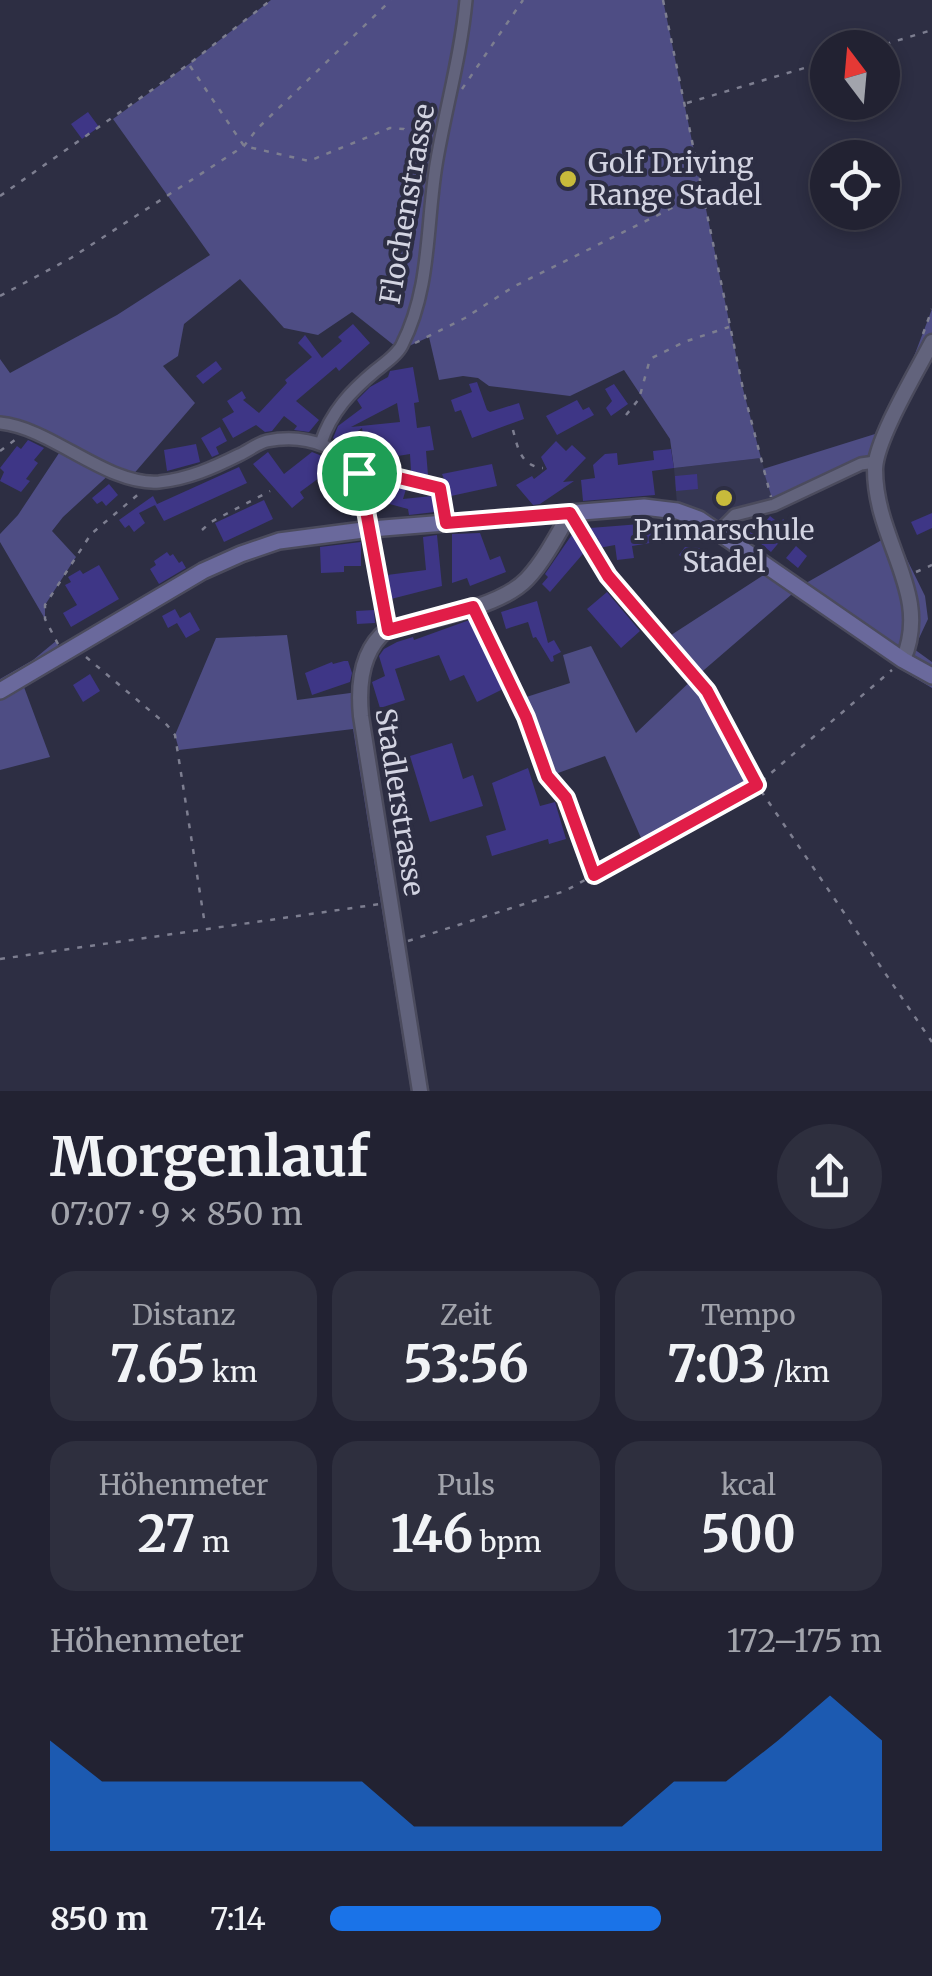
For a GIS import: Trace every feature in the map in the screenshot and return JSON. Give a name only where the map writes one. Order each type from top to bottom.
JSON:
[{"type":"main road","points":[[0,691],[204,571],[241,554],[305,536],[659,508],[689,514],[719,531],[903,660],[932,676]]},
{"type":"street","name":"Flochenstrasse","points":[[322,442],[328,422],[353,390],[400,350],[416,313],[426,271],[436,166],[450,106],[466,0]]},
{"type":"street","points":[[926,596],[882,508],[876,487],[876,462],[932,342]]},
{"type":"street","points":[[0,424],[28,431],[92,462],[152,482],[193,476],[265,441],[322,442],[359,473],[388,630],[473,607],[516,589],[528,579],[570,513]]},
{"type":"street","points":[[719,531],[735,516],[774,505],[861,464],[876,462]]},
{"type":"street","points":[[359,473],[374,472],[440,488],[446,523]]},
{"type":"street","points":[[903,660],[914,649],[928,619]]},
{"type":"street","name":"Stadlerstrasse","points":[[388,630],[368,657],[358,692],[420,1091]]},
{"type":"path","points":[[0,196],[189,64],[271,0]]},
{"type":"path","points":[[0,296],[72,258],[244,146],[391,0]]},
{"type":"path","points":[[450,106],[522,0]]},
{"type":"path","points":[[663,0],[743,389],[774,505]]},
{"type":"path","points":[[900,40],[932,30]]},
{"type":"path","points":[[189,64],[244,146],[309,161],[372,134],[390,128],[404,129],[436,166]]},
{"type":"path","points":[[685,104],[810,66]]},
{"type":"path","points":[[400,350],[465,318],[512,287],[704,192]]},
{"type":"path","points":[[626,415],[643,390],[650,359],[730,326]]},
{"type":"path","points":[[514,430],[520,456],[531,466],[543,468]]},
{"type":"path","points":[[0,451],[28,431]]},
{"type":"path","points":[[202,530],[270,491]]},
{"type":"path","points":[[56,640],[45,619],[46,605],[91,534],[134,499]]},
{"type":"path","points":[[570,513],[608,576],[707,691],[757,785],[932,1042]]},
{"type":"path","points":[[914,572],[932,566]]},
{"type":"path","points":[[473,607],[526,717],[547,776],[566,798],[594,875]]},
{"type":"path","points":[[86,657],[175,735],[205,927]]},
{"type":"path","points":[[418,939],[565,891],[757,785],[903,660]]},
{"type":"path","points":[[0,958],[390,902]]},
{"type":"shaded area","points":[[271,0],[663,0],[743,389],[761,458],[674,468],[670,439],[624,370],[570,396],[489,386],[478,378],[463,376],[439,380],[429,337],[400,350],[352,312],[318,335],[284,328],[240,279],[184,324],[178,356],[163,366],[195,403],[131,477],[113,471],[52,531],[76,557],[45,605],[45,619],[0,542],[0,534],[18,515],[63,447],[0,423],[0,359],[10,373],[117,315],[210,255],[113,119]]},
{"type":"shaded area","points":[[932,309],[932,342],[875,462],[774,505],[763,469],[875,434],[913,359]]},
{"type":"shaded area","name":"Primarschule Stadel","points":[[761,458],[774,505],[735,516],[719,531],[677,504],[674,468]]},
{"type":"shaded area","points":[[894,533],[925,596],[928,619],[914,649],[932,662],[932,688],[900,669],[903,661],[799,588],[697,676],[757,785],[645,847],[605,756],[547,777],[517,700],[570,683],[563,655],[591,646],[636,733],[696,676],[665,639],[773,569],[799,587]]},
{"type":"shaded area","points":[[287,635],[297,700],[358,692],[365,741],[374,749],[429,1091],[411,1091],[353,729],[179,750],[175,735],[216,638]]},
{"type":"shaded area","points":[[56,641],[64,654],[21,679],[50,757],[0,770],[0,679]]},
{"type":"building","points":[[88,112],[99,127],[82,139],[71,124]]},
{"type":"building","points":[[353,324],[370,343],[296,401],[319,420],[309,432],[294,430],[297,426],[284,416],[272,431],[265,432],[256,425],[233,438],[222,419],[234,412],[227,401],[242,391],[246,398],[243,400],[259,413],[287,383],[285,380],[312,357],[298,343],[305,335],[322,358],[342,341],[338,337]]},
{"type":"building","points":[[216,361],[222,369],[203,384],[196,376]]},
{"type":"building","points":[[413,367],[419,402],[414,403],[417,428],[430,426],[434,450],[426,451],[428,475],[411,471],[410,454],[367,461],[362,428],[340,444],[333,438],[338,426],[362,408],[357,400],[388,377],[390,371]],"holes":[[[397,403],[400,422],[351,427]]]},
{"type":"building","points":[[477,382],[487,410],[519,403],[524,419],[472,438],[461,410],[455,412],[451,400],[472,392],[469,384]]},
{"type":"building","points":[[614,384],[628,404],[611,416],[606,408],[612,401],[605,389]]},
{"type":"building","points":[[577,400],[583,410],[589,407],[594,415],[557,435],[546,416]]},
{"type":"building","points":[[220,427],[227,441],[216,447],[219,454],[212,457],[201,438]]},
{"type":"building","points":[[28,440],[44,448],[34,460],[38,463],[21,492],[0,481],[4,472],[0,468],[17,446],[21,449]]},
{"type":"building","points":[[556,441],[566,451],[572,445],[586,458],[563,482],[574,481],[533,505],[516,485],[547,469],[541,457]]},
{"type":"building","points":[[196,444],[200,462],[167,471],[164,450]]},
{"type":"building","points":[[671,449],[674,468],[652,471],[655,495],[583,501],[581,480],[595,478],[593,465],[605,454],[617,453],[618,465],[654,460],[653,451]]},
{"type":"building","points":[[268,452],[284,474],[312,452],[327,458],[334,467],[300,492],[304,498],[292,508],[253,464]]},
{"type":"building","points":[[492,464],[497,486],[451,496],[442,474]]},
{"type":"building","points":[[239,467],[247,483],[164,521],[155,505]]},
{"type":"building","points":[[697,474],[698,489],[676,491],[675,476]]},
{"type":"building","points":[[375,482],[406,489],[403,499],[432,496],[435,512],[409,515],[408,509],[375,500]]},
{"type":"building","points":[[109,484],[118,495],[106,506],[102,501],[97,504],[92,498]]},
{"type":"building","points":[[153,496],[157,504],[139,513],[145,523],[134,532],[129,525],[125,528],[119,520]]},
{"type":"building","points":[[264,500],[273,519],[224,542],[215,523]]},
{"type":"building","points":[[932,513],[932,528],[917,535],[911,522]]},
{"type":"building","points":[[770,516],[780,524],[783,519],[792,527],[771,552],[744,530],[749,523],[759,530]]},
{"type":"building","points":[[653,523],[656,542],[632,546],[634,558],[617,560],[615,545],[599,548],[598,538],[593,544],[590,528]]},
{"type":"building","points":[[480,533],[490,560],[500,556],[506,572],[470,586],[467,578],[452,583],[452,534]]},
{"type":"building","points":[[573,533],[588,548],[550,592],[542,584],[548,577],[545,574]]},
{"type":"building","points":[[437,535],[442,586],[391,599],[387,575],[426,570],[423,537]]},
{"type":"building","points":[[361,542],[361,566],[321,573],[320,547]]},
{"type":"building","points":[[796,546],[807,556],[798,568],[786,558]]},
{"type":"building","points":[[685,547],[699,548],[706,556],[692,565],[679,555]]},
{"type":"building","points":[[167,552],[186,568],[159,584],[150,569]]},
{"type":"building","points":[[99,565],[119,599],[71,627],[63,613],[77,605],[65,585],[71,582],[68,577]]},
{"type":"building","points":[[607,592],[640,631],[621,648],[587,609]]},
{"type":"building","points":[[537,601],[548,643],[554,640],[561,652],[551,662],[533,638],[528,622],[506,629],[501,612]]},
{"type":"building","points":[[175,609],[180,618],[190,612],[200,630],[186,638],[177,623],[168,628],[162,616]]},
{"type":"building","points":[[374,610],[375,623],[357,624],[356,611]]},
{"type":"building","points":[[475,618],[485,648],[489,646],[509,686],[477,702],[464,675],[450,681],[439,655],[395,669],[405,700],[380,708],[372,682],[385,676],[379,656],[384,649]]},
{"type":"building","points":[[348,661],[352,673],[350,682],[312,695],[305,673]]},
{"type":"building","points":[[90,674],[100,691],[83,702],[73,685]]},
{"type":"building","points":[[452,743],[463,779],[473,775],[483,806],[430,822],[410,756]]},
{"type":"building","points":[[528,768],[540,806],[555,802],[566,839],[549,844],[548,839],[492,856],[486,836],[506,830],[492,783]]},
{"type":"place","name":"Golf Driving Range Stadel","points":[[568,179]]},
{"type":"place","name":"Primarschule Stadel","points":[[724,498]]},
{"type":"route","points":[[374,472],[440,488],[446,523],[570,513],[608,576],[707,691],[757,785],[594,875],[566,798],[547,776],[526,717],[473,607],[388,630],[359,473],[374,472]]}]
